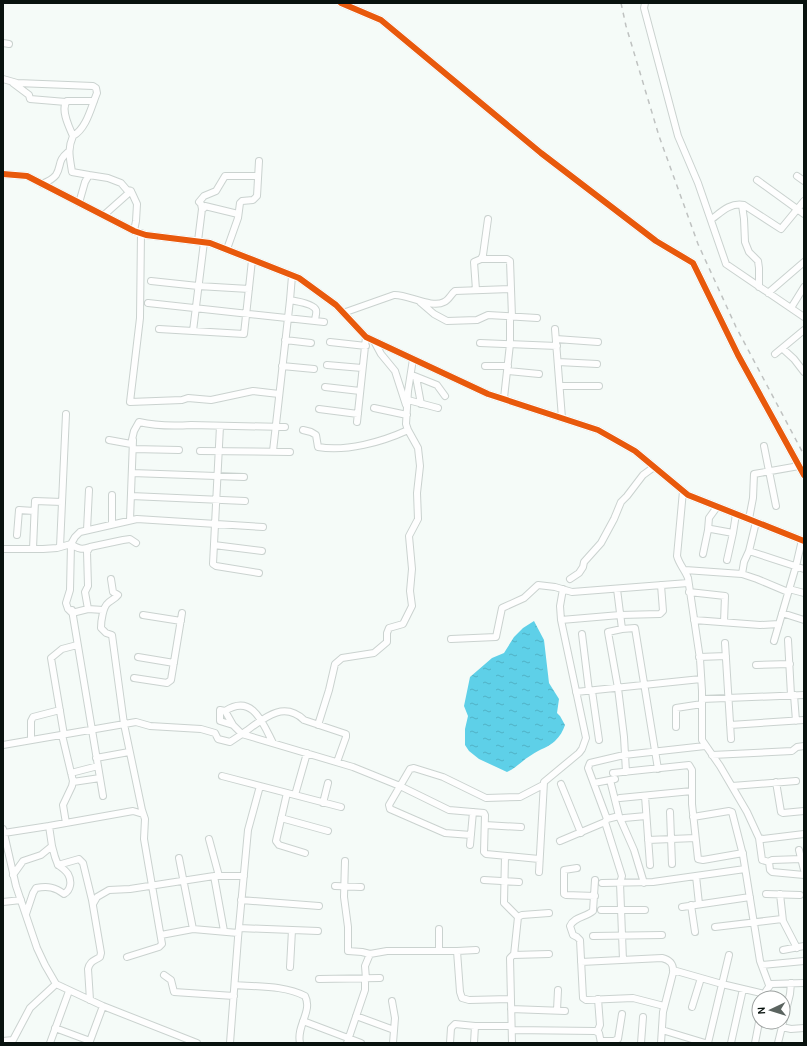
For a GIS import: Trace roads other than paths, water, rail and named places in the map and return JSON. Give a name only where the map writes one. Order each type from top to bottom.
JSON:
[{"type":"street","points":[[340,3],[381,20],[541,154],[656,241],[693,263],[738,355],[804,475]]},
{"type":"street","points":[[644,3],[644,8],[678,136],[712,219],[726,264],[804,317]]},
{"type":"street","points":[[3,79],[17,83],[93,86],[96,88],[97,90],[94,101],[80,132],[72,136]]},
{"type":"street","points":[[11,82],[29,95],[30,99],[66,102],[94,101]]},
{"type":"street","points":[[66,102],[64,108],[72,136],[68,152],[72,172],[108,178],[121,183],[127,190],[131,191],[137,204],[134,231]]},
{"type":"street","points":[[42,184],[50,181],[56,174],[61,158],[68,152]]},
{"type":"street","points":[[227,249],[238,218],[240,204],[242,201],[253,200],[256,198],[258,161]]},
{"type":"street","points":[[3,174],[27,176],[134,231],[141,232],[146,235],[210,243],[299,278],[336,305],[366,337],[488,394],[598,430],[635,451],[688,496],[803,540],[774,641]]},
{"type":"street","points":[[79,203],[85,182],[90,176]]},
{"type":"street","points":[[193,331],[201,241],[202,209],[199,202],[204,196],[216,191],[225,176],[258,176]]},
{"type":"street","points":[[797,176],[804,181]]},
{"type":"street","points":[[757,180],[804,214]]},
{"type":"street","points":[[104,215],[131,191]]},
{"type":"street","points":[[712,219],[729,206],[742,205],[779,230],[782,229],[804,201]]},
{"type":"street","points":[[201,204],[204,208],[205,206],[238,214]]},
{"type":"street","points":[[742,205],[745,242],[749,252],[758,261],[760,268],[759,287]]},
{"type":"street","points":[[480,259],[483,255],[488,219]]},
{"type":"street","points":[[141,232],[140,318],[130,402],[182,400],[188,398],[211,400],[253,391],[279,394]]},
{"type":"street","points":[[476,290],[475,261],[480,259],[510,261],[510,344],[504,398]]},
{"type":"street","points":[[159,329],[243,335],[246,331],[246,313],[250,289],[252,260]]},
{"type":"street","points":[[768,293],[804,262]]},
{"type":"street","points":[[273,452],[292,276]]},
{"type":"street","points":[[151,281],[250,289]]},
{"type":"street","points":[[790,308],[804,288]]},
{"type":"street","points":[[343,313],[394,295],[400,295],[419,302],[441,303],[446,301],[455,291],[511,289]]},
{"type":"street","points":[[290,300],[305,303],[314,308],[316,311],[315,320]]},
{"type":"street","points":[[419,302],[434,314],[447,321],[477,320],[488,315],[537,318]]},
{"type":"street","points":[[148,303],[324,322]]},
{"type":"street","points":[[556,329],[562,418]]},
{"type":"street","points":[[775,354],[804,330]]},
{"type":"street","points":[[358,422],[366,337]]},
{"type":"street","points":[[556,339],[598,342]]},
{"type":"street","points":[[285,340],[311,343]]},
{"type":"street","points":[[374,341],[381,354],[395,371],[407,412]]},
{"type":"street","points":[[330,342],[366,346]]},
{"type":"street","points":[[480,343],[557,346]]},
{"type":"street","points":[[783,348],[804,372]]},
{"type":"street","points":[[413,359],[414,376],[421,404]]},
{"type":"street","points":[[558,362],[597,364]]},
{"type":"street","points":[[327,365],[362,368]]},
{"type":"street","points":[[282,366],[314,369]]},
{"type":"street","points":[[485,366],[539,374]]},
{"type":"street","points":[[414,376],[437,384],[445,396]]},
{"type":"street","points":[[318,725],[329,690],[334,664],[342,658],[377,652],[387,642],[387,633],[389,628],[403,624],[412,608],[410,591],[412,568],[409,536],[418,519],[417,493],[420,466],[418,448],[406,424],[408,400],[414,376]]},
{"type":"street","points":[[561,386],[599,386]]},
{"type":"street","points":[[325,387],[360,391]]},
{"type":"street","points":[[408,400],[438,408]]},
{"type":"street","points":[[374,408],[407,412]]},
{"type":"street","points":[[319,409],[358,414]]},
{"type":"street","points":[[60,547],[66,414]]},
{"type":"street","points":[[108,440],[131,444],[134,431],[139,422],[151,425],[286,427]]},
{"type":"street","points":[[220,426],[214,565],[259,573]]},
{"type":"street","points":[[304,430],[316,435],[318,447],[339,448],[383,440],[408,430]]},
{"type":"street","points":[[130,520],[134,431]]},
{"type":"street","points":[[764,446],[776,506]]},
{"type":"street","points":[[132,449],[179,450]]},
{"type":"street","points":[[200,450],[290,452]]},
{"type":"street","points":[[749,519],[754,498],[754,474],[799,466]]},
{"type":"street","points":[[570,579],[579,573],[584,562],[601,542],[614,519],[621,502],[628,496],[642,475],[654,467]]},
{"type":"street","points":[[132,473],[244,478]]},
{"type":"street","points":[[87,530],[89,490]]},
{"type":"street","points":[[683,491],[677,556],[685,570],[694,620],[701,679],[702,740],[748,812],[759,838],[762,860],[769,862],[773,859],[801,859]]},
{"type":"street","points":[[112,494],[112,524]]},
{"type":"street","points":[[131,496],[245,501]]},
{"type":"street","points":[[33,549],[35,501],[62,502]]},
{"type":"street","points":[[703,554],[709,518],[717,507]]},
{"type":"street","points":[[18,535],[19,510],[34,511]]},
{"type":"street","points":[[727,560],[736,514]]},
{"type":"street","points":[[103,610],[88,609],[80,612],[72,611],[68,609],[66,603],[70,590],[71,544],[80,532],[130,520],[141,519],[263,527]]},
{"type":"street","points":[[742,574],[756,522]]},
{"type":"street","points":[[708,530],[711,529],[733,533]]},
{"type":"street","points":[[3,549],[33,549],[60,547],[71,544],[78,548],[84,549],[130,539],[136,543]]},
{"type":"street","points":[[214,545],[262,551]]},
{"type":"street","points":[[88,609],[85,592],[88,586],[86,552],[90,548]]},
{"type":"street","points":[[749,551],[804,569]]},
{"type":"street","points":[[685,570],[742,574],[757,578],[788,591],[804,594]]},
{"type":"street","points":[[111,579],[113,592],[118,595],[115,599],[107,603],[103,610],[104,617],[101,628],[106,633],[112,635],[124,724],[144,819],[144,839],[162,944],[159,947],[127,957]]},
{"type":"street","points":[[451,639],[496,637],[502,608],[524,598],[538,585],[555,586],[570,592],[688,583]]},
{"type":"street","points":[[561,620],[662,613],[661,585]]},
{"type":"street","points":[[539,872],[543,785],[546,780],[579,754],[585,744],[585,732],[561,620],[560,606],[563,589]]},
{"type":"street","points":[[617,589],[622,629]]},
{"type":"street","points":[[689,592],[725,596],[724,622]]},
{"type":"street","points":[[72,611],[103,796]]},
{"type":"street","points":[[134,678],[169,683],[171,680],[182,613]]},
{"type":"street","points":[[782,614],[804,620]]},
{"type":"street","points":[[143,615],[181,621]]},
{"type":"street","points":[[694,620],[760,625],[779,624]]},
{"type":"street","points":[[626,772],[624,737],[618,688],[608,632],[622,629],[635,628],[658,769]]},
{"type":"street","points":[[582,634],[599,740]]},
{"type":"street","points":[[788,640],[796,721]]},
{"type":"street","points":[[725,643],[731,739]]},
{"type":"street","points":[[66,823],[63,805],[73,782],[63,735],[51,658],[62,649],[77,645]]},
{"type":"street","points":[[699,657],[726,656]]},
{"type":"street","points":[[138,657],[174,663]]},
{"type":"street","points":[[756,665],[790,664]]},
{"type":"street","points":[[576,692],[701,679]]},
{"type":"street","points":[[676,727],[676,708],[728,698],[804,695]]},
{"type":"street","points":[[233,725],[220,722],[220,710],[225,711],[232,706],[240,705],[248,708],[256,712],[273,743]]},
{"type":"street","points":[[31,740],[31,721],[33,716],[60,710]]},
{"type":"street","points":[[225,711],[233,725],[242,734],[355,768],[400,786],[449,810],[482,812],[485,814],[485,853],[488,855],[539,859]]},
{"type":"street","points":[[3,745],[136,722],[150,726],[201,729],[214,733],[218,739],[230,742],[273,713],[288,711],[300,716],[304,720],[346,734],[337,762]]},
{"type":"street","points":[[730,725],[804,720]]},
{"type":"street","points":[[623,960],[620,883],[622,876],[610,843],[606,821],[588,768],[590,763],[624,755],[655,753],[705,746]]},
{"type":"street","points":[[712,754],[792,751],[797,747],[804,746]]},
{"type":"street","points":[[96,758],[129,752]]},
{"type":"street","points":[[295,795],[307,753]]},
{"type":"street","points":[[594,783],[613,778],[626,772],[689,765],[692,770],[693,817],[697,856],[700,860],[743,853]]},
{"type":"street","points":[[71,773],[98,766]]},
{"type":"street","points":[[471,835],[442,832],[390,809],[389,805],[410,769],[414,768],[443,777],[486,798],[520,797],[543,785]]},
{"type":"street","points":[[222,776],[340,807]]},
{"type":"street","points":[[73,782],[100,778]]},
{"type":"street","points":[[613,778],[622,817],[644,883]]},
{"type":"street","points":[[732,786],[796,781]]},
{"type":"street","points":[[776,782],[781,812],[804,811]]},
{"type":"street","points":[[323,803],[328,783]]},
{"type":"street","points":[[561,784],[581,833]]},
{"type":"street","points":[[230,1043],[238,930],[249,825],[260,786]]},
{"type":"street","points":[[620,798],[692,791]]},
{"type":"street","points":[[287,793],[276,839],[277,843],[305,852]]},
{"type":"street","points":[[645,796],[650,865]]},
{"type":"street","points":[[143,814],[133,811],[49,826],[3,831],[6,861],[13,875],[42,959],[56,984],[103,1006],[197,1043]]},
{"type":"street","points":[[693,817],[729,811],[732,812],[743,853],[762,965],[769,985],[767,990]]},
{"type":"street","points":[[470,846],[473,812]]},
{"type":"street","points":[[670,812],[672,864]]},
{"type":"street","points":[[560,841],[606,821],[622,817],[646,816]]},
{"type":"street","points":[[281,818],[328,831]]},
{"type":"street","points":[[485,825],[521,827]]},
{"type":"street","points":[[26,914],[36,888],[50,887],[57,889],[64,894],[69,889],[71,884],[68,874],[58,865],[54,857],[49,826]]},
{"type":"street","points":[[759,838],[763,839],[804,834]]},
{"type":"street","points":[[648,840],[695,838]]},
{"type":"street","points":[[209,839],[224,932]]},
{"type":"street","points":[[13,875],[23,861],[28,858],[41,855],[52,846]]},
{"type":"street","points":[[799,850],[804,870]]},
{"type":"street","points":[[505,856],[504,903],[518,917]]},
{"type":"street","points":[[179,858],[193,930]]},
{"type":"street","points":[[58,865],[79,859],[84,865],[93,904],[101,953],[100,957],[91,961],[89,964],[90,1000]]},
{"type":"street","points":[[345,861],[344,886],[348,927],[348,951],[370,954],[387,951],[476,950]]},
{"type":"street","points":[[769,862],[770,870],[772,872],[804,875]]},
{"type":"street","points":[[577,868],[564,870],[564,894],[566,896],[595,896]]},
{"type":"street","points":[[602,884],[644,883],[745,869]]},
{"type":"street","points":[[93,904],[97,897],[109,890],[130,889],[216,876],[244,876]]},
{"type":"street","points":[[696,876],[699,904]]},
{"type":"street","points":[[484,880],[520,882]]},
{"type":"street","points":[[595,880],[594,911],[576,920],[570,926],[573,934],[580,940],[583,998],[586,1000],[633,998],[664,1006]]},
{"type":"street","points":[[335,886],[361,887]]},
{"type":"street","points":[[766,894],[800,895]]},
{"type":"street","points":[[780,894],[782,919],[797,948]]},
{"type":"street","points":[[682,907],[750,897]]},
{"type":"street","points":[[3,902],[21,900]]},
{"type":"street","points":[[241,900],[319,906]]},
{"type":"street","points":[[692,905],[695,932]]},
{"type":"street","points":[[601,910],[645,910]]},
{"type":"street","points":[[518,917],[522,915],[548,913]]},
{"type":"street","points":[[512,1043],[510,960],[511,956],[514,955],[518,917]]},
{"type":"street","points":[[715,928],[782,919]]},
{"type":"street","points":[[439,951],[440,929]]},
{"type":"street","points":[[161,935],[193,930],[224,932],[238,930],[318,931]]},
{"type":"street","points":[[290,967],[292,930]]},
{"type":"street","points":[[593,936],[622,937],[662,935]]},
{"type":"street","points":[[783,950],[804,946]]},
{"type":"street","points":[[457,951],[460,992],[462,998],[469,1000],[511,999]]},
{"type":"street","points":[[348,1041],[365,990],[365,966],[370,954]]},
{"type":"street","points":[[514,955],[549,954]]},
{"type":"street","points":[[708,1043],[729,955]]},
{"type":"street","points":[[581,962],[662,958],[670,961],[674,970],[664,1006],[661,1043]]},
{"type":"street","points":[[762,965],[804,961]]},
{"type":"street","points":[[674,970],[751,991]]},
{"type":"street","points":[[164,975],[170,980],[174,992],[234,996]]},
{"type":"street","points":[[319,979],[380,978]]},
{"type":"street","points":[[692,1007],[701,978]]},
{"type":"street","points":[[769,985],[774,983],[804,983]]},
{"type":"street","points":[[790,990],[791,983]]},
{"type":"street","points":[[3,1041],[13,1040],[30,1008],[56,984]]},
{"type":"street","points":[[235,985],[284,989],[296,991],[305,996],[307,1004],[306,1015],[300,1029],[300,1043]]},
{"type":"street","points":[[731,1043],[743,988]]},
{"type":"street","points":[[557,1010],[558,990]]},
{"type":"street","points":[[50,1043],[69,991]]},
{"type":"street","points":[[598,999],[600,1024],[597,1032],[601,1042],[614,1041],[618,1039],[622,1014]]},
{"type":"street","points":[[392,1001],[395,1018],[393,1043]]},
{"type":"street","points":[[55,1028],[89,1042],[103,1006]]},
{"type":"street","points":[[511,1009],[565,1011]]},
{"type":"street","points":[[356,1016],[394,1030]]},
{"type":"street","points":[[640,1043],[643,1017]]},
{"type":"street","points":[[303,1021],[348,1041],[361,1043]]},
{"type":"street","points":[[450,1043],[451,1028],[452,1026],[458,1024],[597,1032]]},
{"type":"street","points":[[474,1043],[475,1026]]},
{"type":"street","points":[[791,1029],[804,1028]]},
{"type":"street","points":[[662,1030],[705,1043]]},
{"type":"street","points":[[755,1043],[758,1030]]},
{"type":"street","points":[[778,1043],[781,1030]]},
{"type":"water","points":[[534,621],[544,640],[549,683],[559,699],[557,713],[565,725],[560,735],[553,743],[536,752],[507,772],[479,759],[469,751],[465,745],[465,729],[468,716],[464,706],[470,677],[492,658],[504,653],[514,637],[523,628]]},
{"type":"railway","points":[[621,3],[626,26],[659,136],[698,244],[736,327],[804,455]]}]
